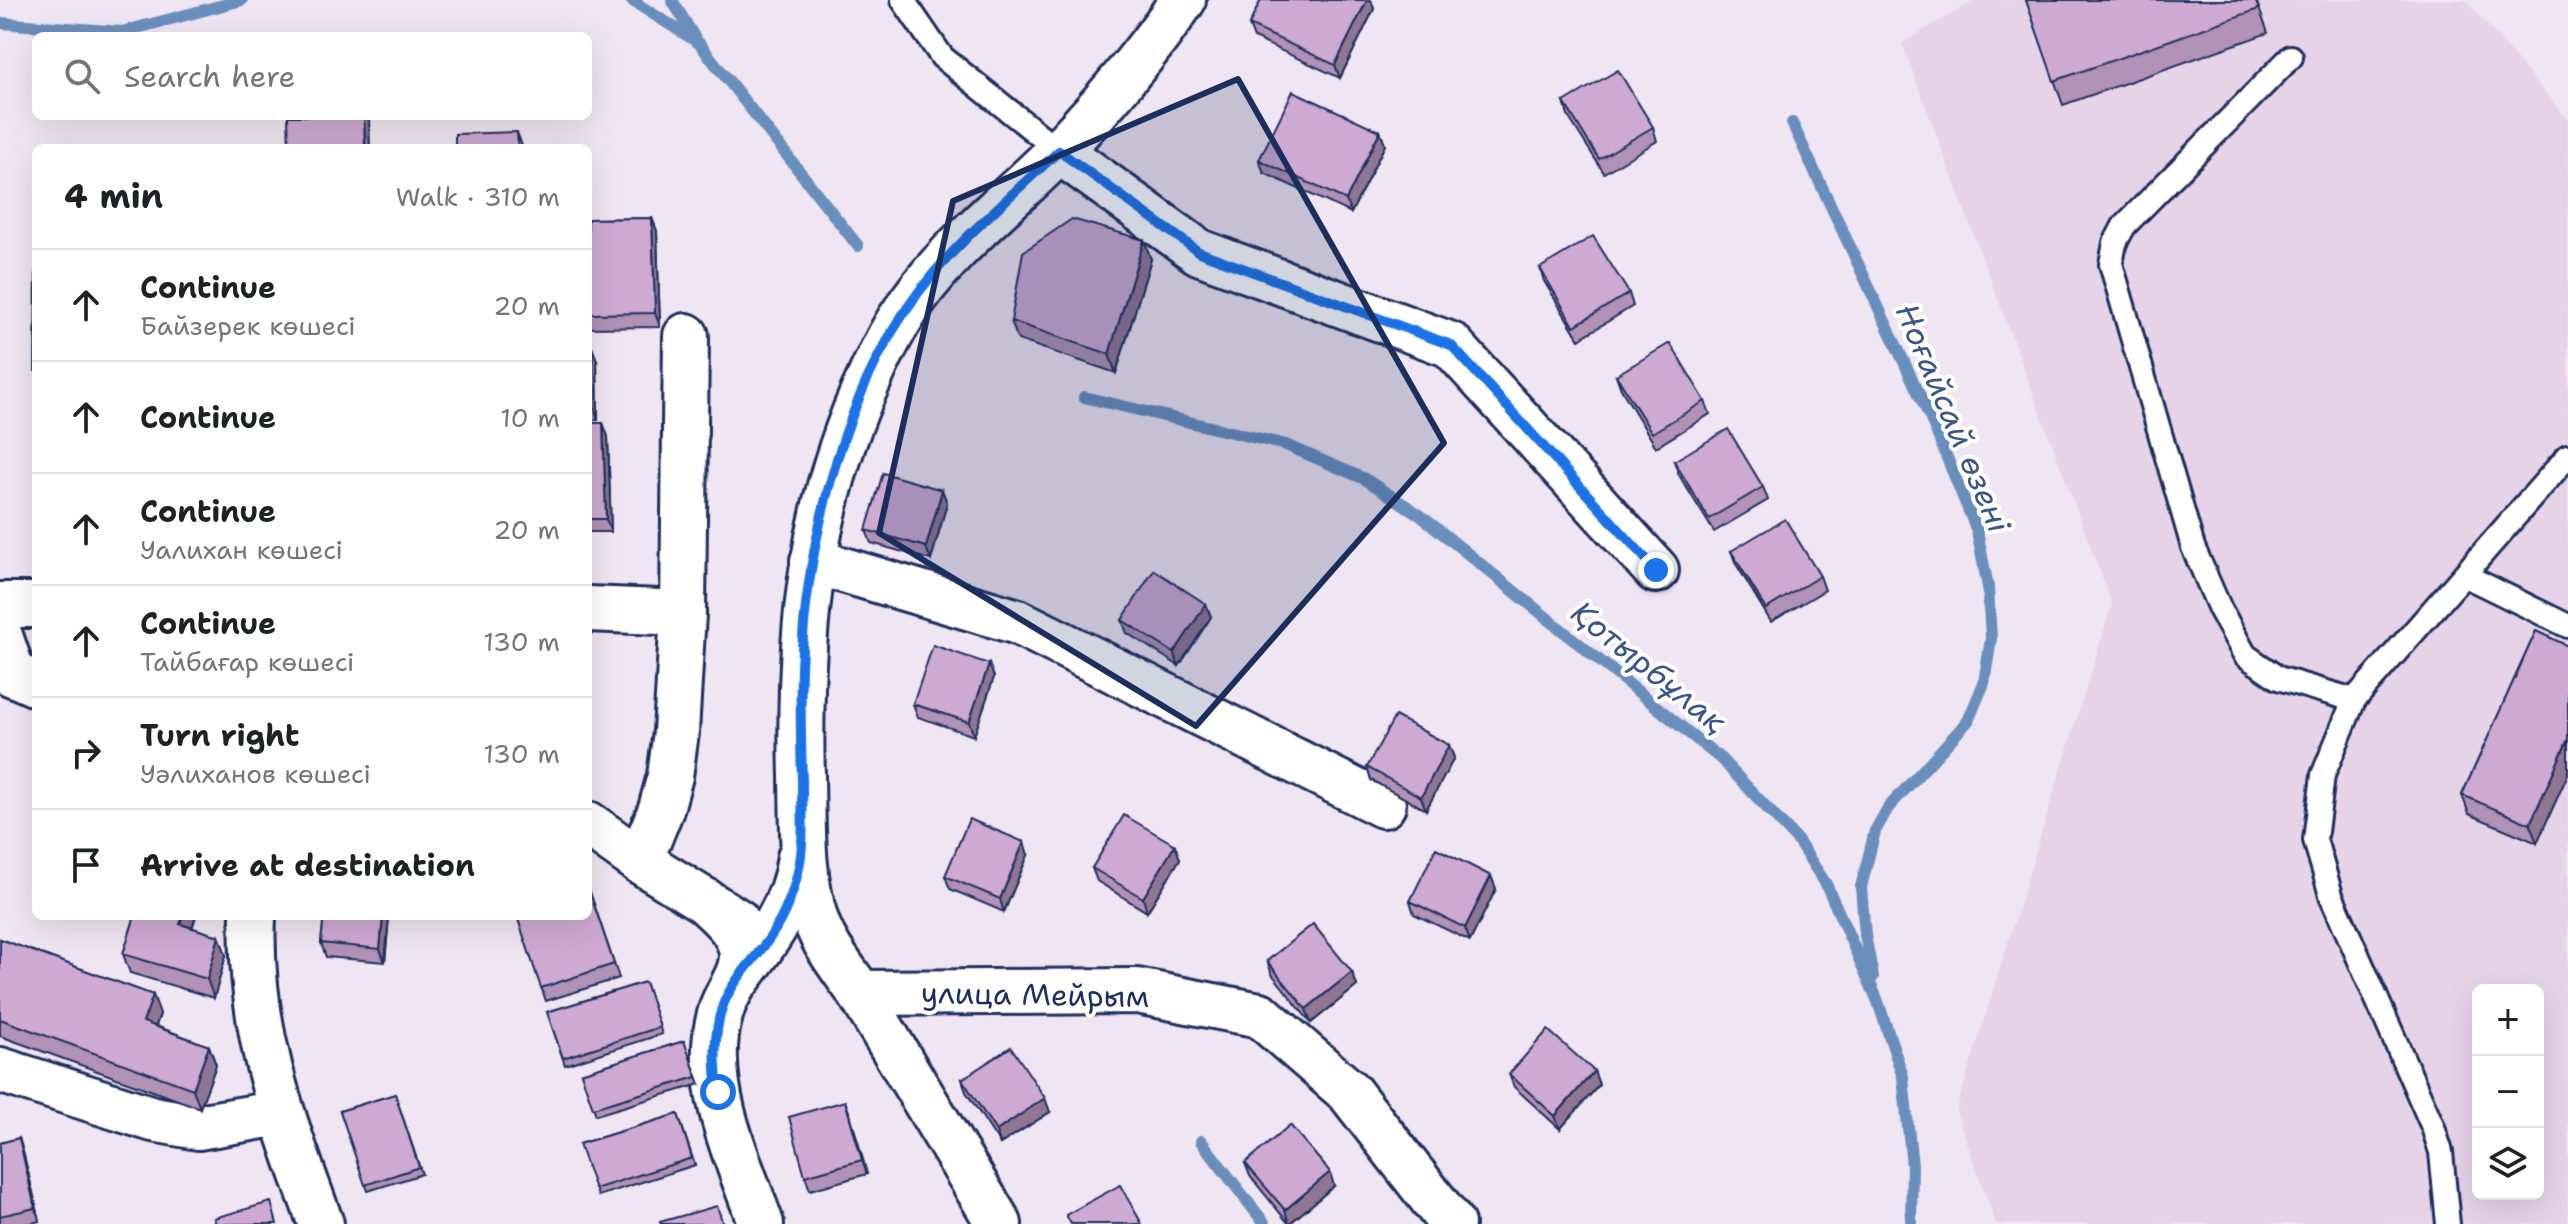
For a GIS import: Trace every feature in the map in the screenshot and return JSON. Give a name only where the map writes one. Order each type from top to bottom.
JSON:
[{"type":"street","points":[[999,1224],[860,993],[835,957],[817,921],[808,884],[803,828],[801,667],[813,561],[830,483],[849,421],[902,316],[933,274],[970,235],[1059,151],[1159,36],[1183,0]]},
{"type":"street","points":[[1059,151],[1199,252],[1451,345],[1656,570]]},
{"type":"street","points":[[640,861],[661,809],[670,776],[676,732],[683,613],[686,336]]},
{"type":"street","points":[[813,561],[1018,622],[1383,805]]},
{"type":"street","points":[[0,605],[32,605]]},
{"type":"street","points":[[592,609],[683,613]]},
{"type":"street","points":[[592,827],[640,861],[860,993]]},
{"type":"street","points":[[704,900],[742,912],[768,904],[788,876],[803,828]]},
{"type":"street","points":[[761,1224],[718,1092],[716,1034],[722,1006],[734,984],[768,940],[792,895],[799,869],[803,828]]},
{"type":"street","points":[[704,900],[738,938],[742,957],[734,984]]},
{"type":"street","points":[[253,920],[251,948],[258,1024],[280,1113],[321,1224]]},
{"type":"street","name":"улица Мейрым","points":[[860,993],[1137,991],[1260,1015],[1349,1092],[1452,1224]]},
{"type":"street","points":[[0,1070],[153,1119],[198,1127],[280,1113]]},
{"type":"lane","points":[[903,0],[942,57],[1059,151]]},
{"type":"lane","points":[[2291,57],[2124,226],[2115,243],[2111,264],[2193,547],[2220,609],[2245,655],[2278,678],[2354,700]]},
{"type":"lane","points":[[2448,1224],[2441,1152],[2433,1127],[2331,895],[2315,840],[2323,775],[2354,700],[2568,456]]},
{"type":"lane","points":[[2464,575],[2568,626]]},
{"type":"highlighted area","points":[[1238,79],[1444,443],[1196,726],[879,533],[953,201]]},
{"type":"shaded area","points":[[1976,0],[2466,0],[2568,120],[2568,1224],[1996,1224],[1956,1111],[2112,604],[1902,43]]},
{"type":"building","points":[[1261,0],[1367,0],[1335,65],[1249,25]]},
{"type":"building","points":[[2026,0],[2255,0],[2259,9],[2054,81]]},
{"type":"building","points":[[1618,70],[1653,127],[1599,159],[1564,102]]},
{"type":"building","points":[[1293,91],[1380,131],[1346,200],[1259,160]]},
{"type":"building","points":[[288,120],[364,120],[365,144],[289,144]]},
{"type":"building","points":[[517,132],[518,144],[455,144],[455,134]]},
{"type":"building","points":[[652,218],[655,313],[592,314],[592,219]]},
{"type":"building","points":[[1072,219],[1144,240],[1109,354],[1011,321],[1023,252]]},
{"type":"building","points":[[1593,236],[1629,293],[1574,326],[1540,268]]},
{"type":"building","points":[[1670,343],[1705,401],[1652,433],[1616,375]]},
{"type":"building","points":[[592,347],[594,406],[592,406]]},
{"type":"building","points":[[592,423],[603,423],[606,519],[592,519]]},
{"type":"building","points":[[1728,429],[1763,487],[1709,519],[1674,461]]},
{"type":"building","points":[[883,473],[942,490],[926,547],[866,530]]},
{"type":"building","points":[[1785,519],[1820,576],[1766,609],[1731,551]]},
{"type":"building","points":[[1154,570],[1206,604],[1174,653],[1122,620]]},
{"type":"building","points":[[2536,631],[2568,646],[2568,739],[2530,824],[2462,795]]},
{"type":"building","points":[[933,645],[989,664],[969,722],[913,704]]},
{"type":"building","points":[[1395,716],[1449,745],[1421,797],[1367,767]]},
{"type":"building","points":[[1124,815],[1175,845],[1143,898],[1092,868]]},
{"type":"building","points":[[969,819],[1024,842],[1000,899],[945,876]]},
{"type":"building","points":[[1436,848],[1491,876],[1465,928],[1410,901]]},
{"type":"building","points":[[592,899],[614,964],[541,988],[518,920],[592,920]]},
{"type":"building","points":[[134,920],[182,920],[180,924],[219,936],[207,979],[123,954]]},
{"type":"building","points":[[324,920],[383,920],[380,949],[321,943]]},
{"type":"building","points":[[1313,924],[1352,972],[1306,1009],[1267,961]]},
{"type":"building","points":[[0,939],[153,995],[143,1022],[209,1046],[193,1089],[0,1019]]},
{"type":"building","points":[[645,982],[660,1027],[563,1058],[547,1012]]},
{"type":"building","points":[[1548,1030],[1594,1071],[1555,1116],[1509,1074]]},
{"type":"building","points":[[684,1041],[697,1077],[593,1108],[581,1073]]},
{"type":"building","points":[[1011,1047],[1045,1098],[996,1131],[962,1079]]},
{"type":"building","points":[[395,1094],[419,1167],[365,1185],[340,1111]]},
{"type":"building","points":[[845,1101],[862,1160],[805,1176],[789,1117]]},
{"type":"building","points":[[678,1114],[692,1158],[595,1189],[579,1144]]},
{"type":"building","points":[[1290,1125],[1330,1172],[1285,1210],[1245,1163]]},
{"type":"building","points":[[19,1138],[35,1208],[0,1216],[0,1143]]},
{"type":"building","points":[[1120,1185],[1142,1224],[1071,1224],[1066,1215]]},
{"type":"building","points":[[271,1202],[277,1224],[216,1224],[214,1218]]},
{"type":"building","points":[[717,1206],[723,1224],[660,1222]]},
{"type":"waterway","points":[[0,23],[122,32],[242,0]]},
{"type":"waterway","points":[[631,0],[699,43],[858,246]]},
{"type":"waterway","points":[[672,0],[695,38]]},
{"type":"waterway","name":"Ноғайсай өзені","points":[[1792,123],[1934,426],[1977,531],[1988,587],[1991,639],[1984,683],[1968,721],[1888,808],[1875,831],[1861,887],[1873,977]]},
{"type":"waterway","name":"Қотырбұлақ","points":[[1084,397],[1286,445],[1365,479],[1420,515],[1721,759],[1797,840],[1826,884],[1877,999],[1903,1077],[1912,1166],[1911,1224]]},
{"type":"waterway","points":[[1201,1141],[1265,1224]]},
{"type":"route","points":[[718,1092],[716,1034],[722,1006],[734,984],[768,940],[792,895],[799,869],[803,828],[801,667],[805,618],[813,561],[830,483],[849,421],[902,316],[933,274],[1059,151],[1199,252],[1451,345],[1656,570]]}]
